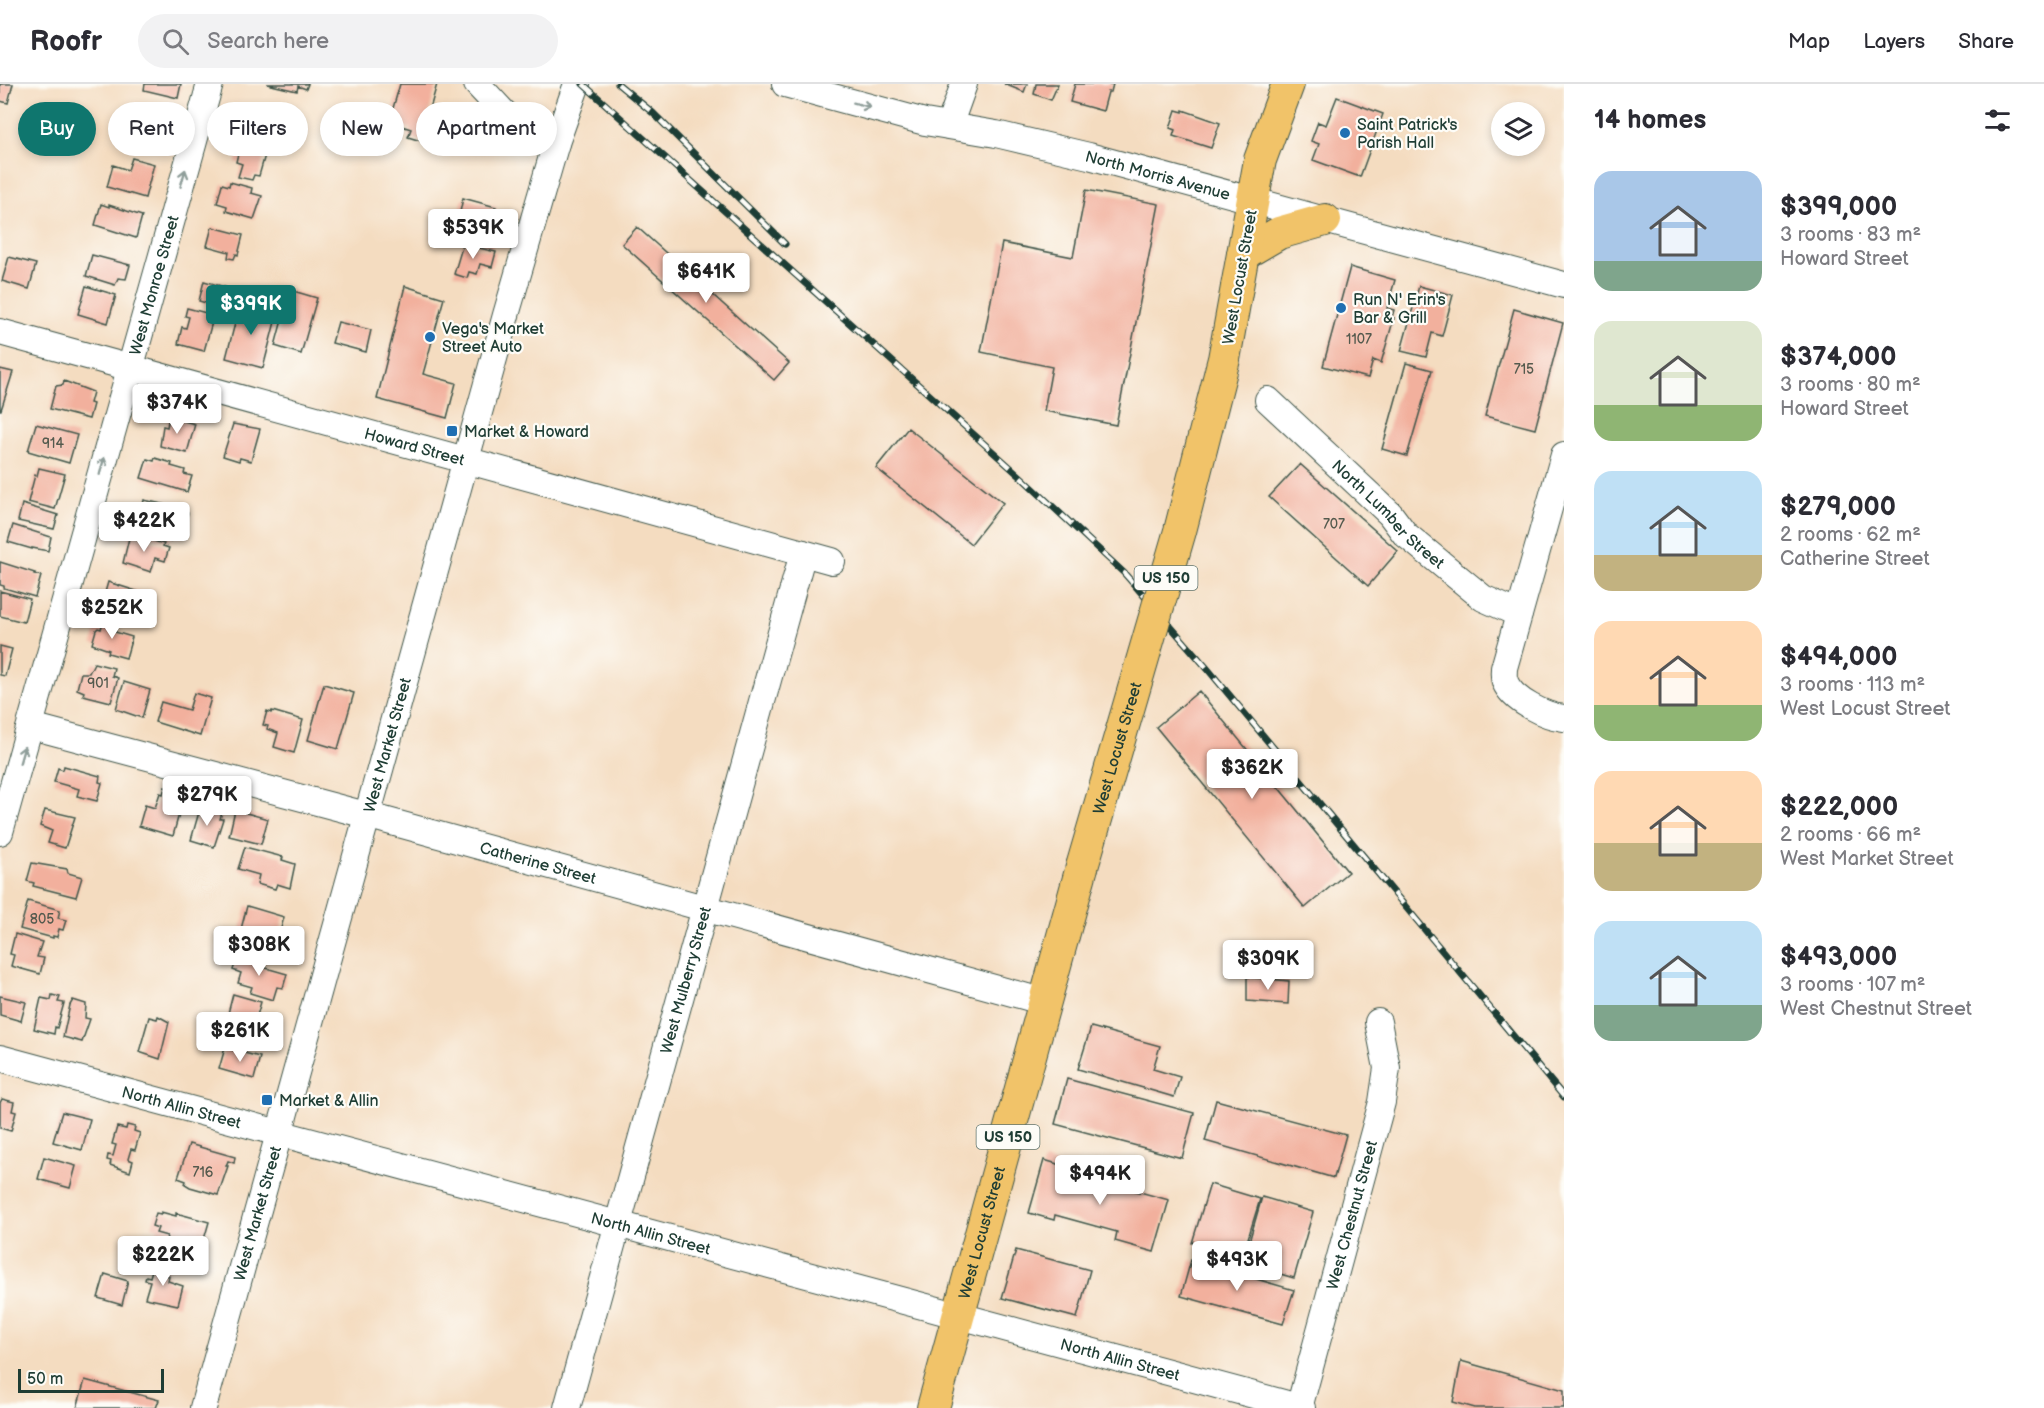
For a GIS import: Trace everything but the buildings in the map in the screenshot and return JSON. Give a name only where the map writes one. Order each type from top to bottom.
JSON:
[{"type":"main road","name":"West Locust Street","points":[[933,1408],[1083,867],[1180,531],[1224,359],[1260,160],[1288,84]]},
{"type":"main road","points":[[1243,254],[1279,233],[1325,220]]},
{"type":"street","name":"West Monroe Street","points":[[0,832],[210,84]]},
{"type":"street","points":[[477,84],[494,102]]},
{"type":"street","name":"West Market Street","points":[[557,140],[577,84]]},
{"type":"street","name":"North Morris Avenue","points":[[785,84],[925,122],[996,134],[1089,156],[1564,285]]},
{"type":"street","points":[[949,126],[964,84]]},
{"type":"street","name":"West Market Street","points":[[202,1408],[366,815],[552,156]]},
{"type":"street","name":"Howard Street","points":[[0,332],[832,561]]},
{"type":"street","name":"North Lumber Street","points":[[1268,400],[1390,514],[1405,534],[1483,598],[1519,614]]},
{"type":"street","points":[[1564,455],[1504,668],[1504,680],[1507,686],[1522,701],[1539,711],[1564,718]]},
{"type":"street","name":"West Mulberry Street","points":[[567,1408],[803,553]]},
{"type":"street","name":"Catherine Street","points":[[31,726],[366,815],[1045,1002]]},
{"type":"street","name":"West Chestnut Street","points":[[1300,1408],[1382,1102],[1387,1068],[1378,1022]]},
{"type":"street","name":"North Allin Street","points":[[0,1058],[1300,1408]]},
{"type":"railway","points":[[583,84],[1020,476],[1124,573],[1206,667],[1564,1097]]},
{"type":"railway","points":[[618,84],[653,113],[785,244]]},
{"type":"place","name":"Saint Patrick's Parish Hall","points":[[1345,133]]},
{"type":"place","name":"Run N' Erin's Bar & Grill","points":[[1341,308]]},
{"type":"place","name":"Vega's Market Street Auto","points":[[430,337]]},
{"type":"place","name":"Market & Howard","points":[[452,431]]},
{"type":"place","name":"Market & Allin","points":[[267,1100]]}]
